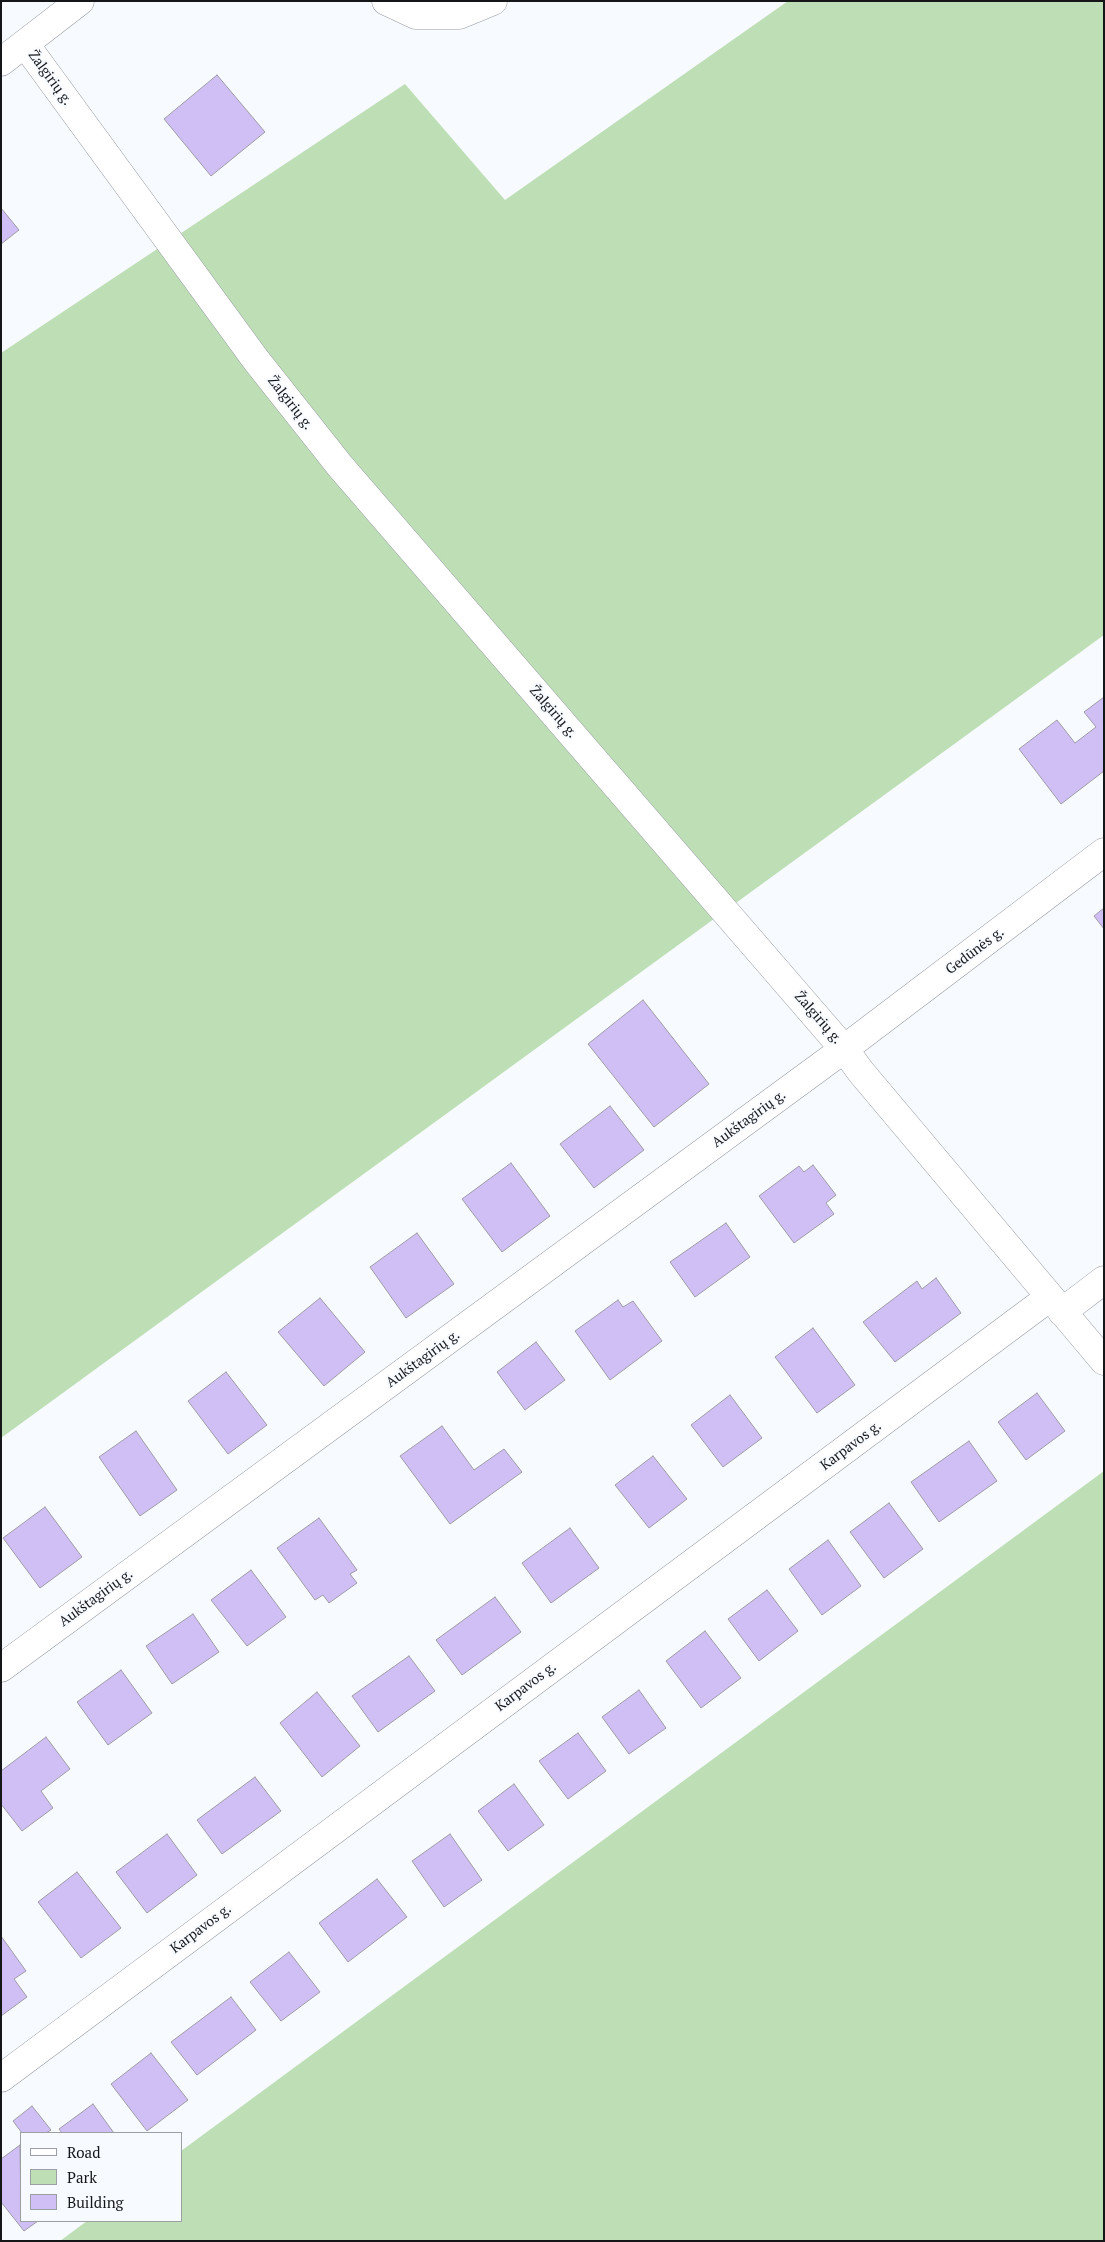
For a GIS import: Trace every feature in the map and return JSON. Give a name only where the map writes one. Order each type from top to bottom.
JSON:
[{"type":"street","points":[[1,62],[80,1]]},
{"type":"street","points":[[386,1],[416,15],[459,15],[493,1]]},
{"type":"street","name":"Žalgirių g.","points":[[25,44],[256,360],[340,466],[844,1049],[861,1072],[1104,1361]]},
{"type":"street","name":"Gedūnės g.","points":[[844,1049],[1104,852]]},
{"type":"street","name":"Aukštagirių g.","points":[[1,1668],[844,1049]]},
{"type":"street","name":"Karpavos g.","points":[[1,2078],[1056,1304],[1104,1280]]},
{"type":"green space","points":[[788,1],[1104,1],[1104,635],[1,1438],[1,353],[405,84],[505,200]]},
{"type":"green space","points":[[1104,1471],[1104,2241],[60,2241],[86,2222],[182,2222],[182,2150]]},
{"type":"building","points":[[217,75],[265,132],[211,176],[164,119]]},
{"type":"building","points":[[1,208],[19,230],[1,244]]},
{"type":"building","points":[[1104,697],[1104,771],[1061,804],[1019,749],[1057,720],[1075,743],[1096,727],[1084,712]]},
{"type":"building","points":[[1104,908],[1104,929],[1094,916]]},
{"type":"building","points":[[643,1000],[709,1084],[654,1127],[588,1044]]},
{"type":"building","points":[[610,1106],[644,1150],[594,1188],[560,1144]]},
{"type":"building","points":[[511,1163],[550,1216],[502,1252],[462,1199]]},
{"type":"building","points":[[813,1165],[836,1195],[826,1203],[834,1214],[794,1243],[759,1196],[799,1166],[804,1172]]},
{"type":"building","points":[[726,1223],[750,1257],[695,1297],[670,1262]]},
{"type":"building","points":[[417,1233],[454,1284],[406,1318],[370,1267]]},
{"type":"building","points":[[936,1278],[961,1313],[895,1362],[863,1322],[917,1281],[922,1289]]},
{"type":"building","points":[[320,1298],[365,1352],[324,1386],[278,1332]]},
{"type":"building","points":[[618,1300],[623,1307],[633,1301],[662,1341],[610,1380],[575,1331]]},
{"type":"building","points":[[813,1328],[855,1385],[817,1413],[775,1357]]},
{"type":"building","points":[[536,1342],[565,1380],[525,1410],[497,1372]]},
{"type":"building","points":[[226,1372],[267,1425],[228,1454],[188,1401]]},
{"type":"building","points":[[1037,1393],[1065,1431],[1026,1460],[998,1422]]},
{"type":"building","points":[[730,1395],[762,1438],[723,1467],[691,1425]]},
{"type":"building","points":[[442,1426],[474,1470],[504,1449],[522,1472],[450,1524],[400,1456]]},
{"type":"building","points":[[136,1431],[177,1490],[140,1516],[99,1457]]},
{"type":"building","points":[[969,1441],[997,1481],[939,1522],[911,1482]]},
{"type":"building","points":[[653,1456],[687,1499],[649,1528],[615,1485]]},
{"type":"building","points":[[889,1503],[923,1549],[884,1578],[850,1532]]},
{"type":"building","points":[[45,1507],[82,1557],[40,1588],[3,1538]]},
{"type":"building","points":[[319,1518],[357,1570],[350,1574],[357,1583],[329,1603],[323,1595],[315,1600],[277,1548]]},
{"type":"building","points":[[570,1528],[599,1568],[551,1603],[522,1563]]},
{"type":"building","points":[[828,1540],[861,1586],[822,1615],[789,1569]]},
{"type":"building","points":[[251,1570],[286,1617],[247,1646],[211,1600]]},
{"type":"building","points":[[767,1590],[798,1631],[759,1661],[728,1619]]},
{"type":"building","points":[[495,1597],[521,1632],[462,1675],[436,1640]]},
{"type":"building","points":[[193,1614],[219,1652],[172,1684],[146,1646]]},
{"type":"building","points":[[705,1631],[741,1678],[701,1708],[666,1661]]},
{"type":"building","points":[[409,1656],[435,1691],[378,1732],[352,1696]]},
{"type":"building","points":[[121,1670],[152,1713],[108,1745],[77,1702]]},
{"type":"building","points":[[639,1690],[666,1728],[629,1754],[602,1717]]},
{"type":"building","points":[[317,1692],[360,1746],[322,1777],[280,1723]]},
{"type":"building","points":[[578,1733],[606,1771],[568,1799],[539,1761]]},
{"type":"building","points":[[46,1737],[70,1769],[41,1791],[53,1808],[22,1831],[1,1804],[1,1771]]},
{"type":"building","points":[[255,1777],[281,1811],[222,1854],[197,1820]]},
{"type":"building","points":[[514,1784],[544,1825],[508,1851],[478,1811]]},
{"type":"building","points":[[167,1834],[197,1875],[147,1913],[116,1872]]},
{"type":"building","points":[[450,1834],[482,1880],[444,1907],[412,1861]]},
{"type":"building","points":[[77,1872],[121,1928],[81,1958],[38,1902]]},
{"type":"building","points":[[377,1879],[407,1917],[348,1962],[319,1923]]},
{"type":"building","points":[[1,1936],[26,1971],[14,1979],[27,1997],[1,2016]]},
{"type":"building","points":[[289,1952],[320,1992],[281,2021],[250,1982]]},
{"type":"building","points":[[231,1997],[256,2030],[197,2075],[171,2042]]},
{"type":"building","points":[[151,2053],[188,2100],[147,2131],[111,2084]]},
{"type":"building","points":[[93,2104],[113,2132],[61,2132],[59,2129]]},
{"type":"building","points":[[32,2106],[51,2130],[48,2132],[21,2132],[13,2121]]},
{"type":"building","points":[[20,2145],[20,2222],[37,2222],[24,2231],[1,2202],[1,2159]]}]
